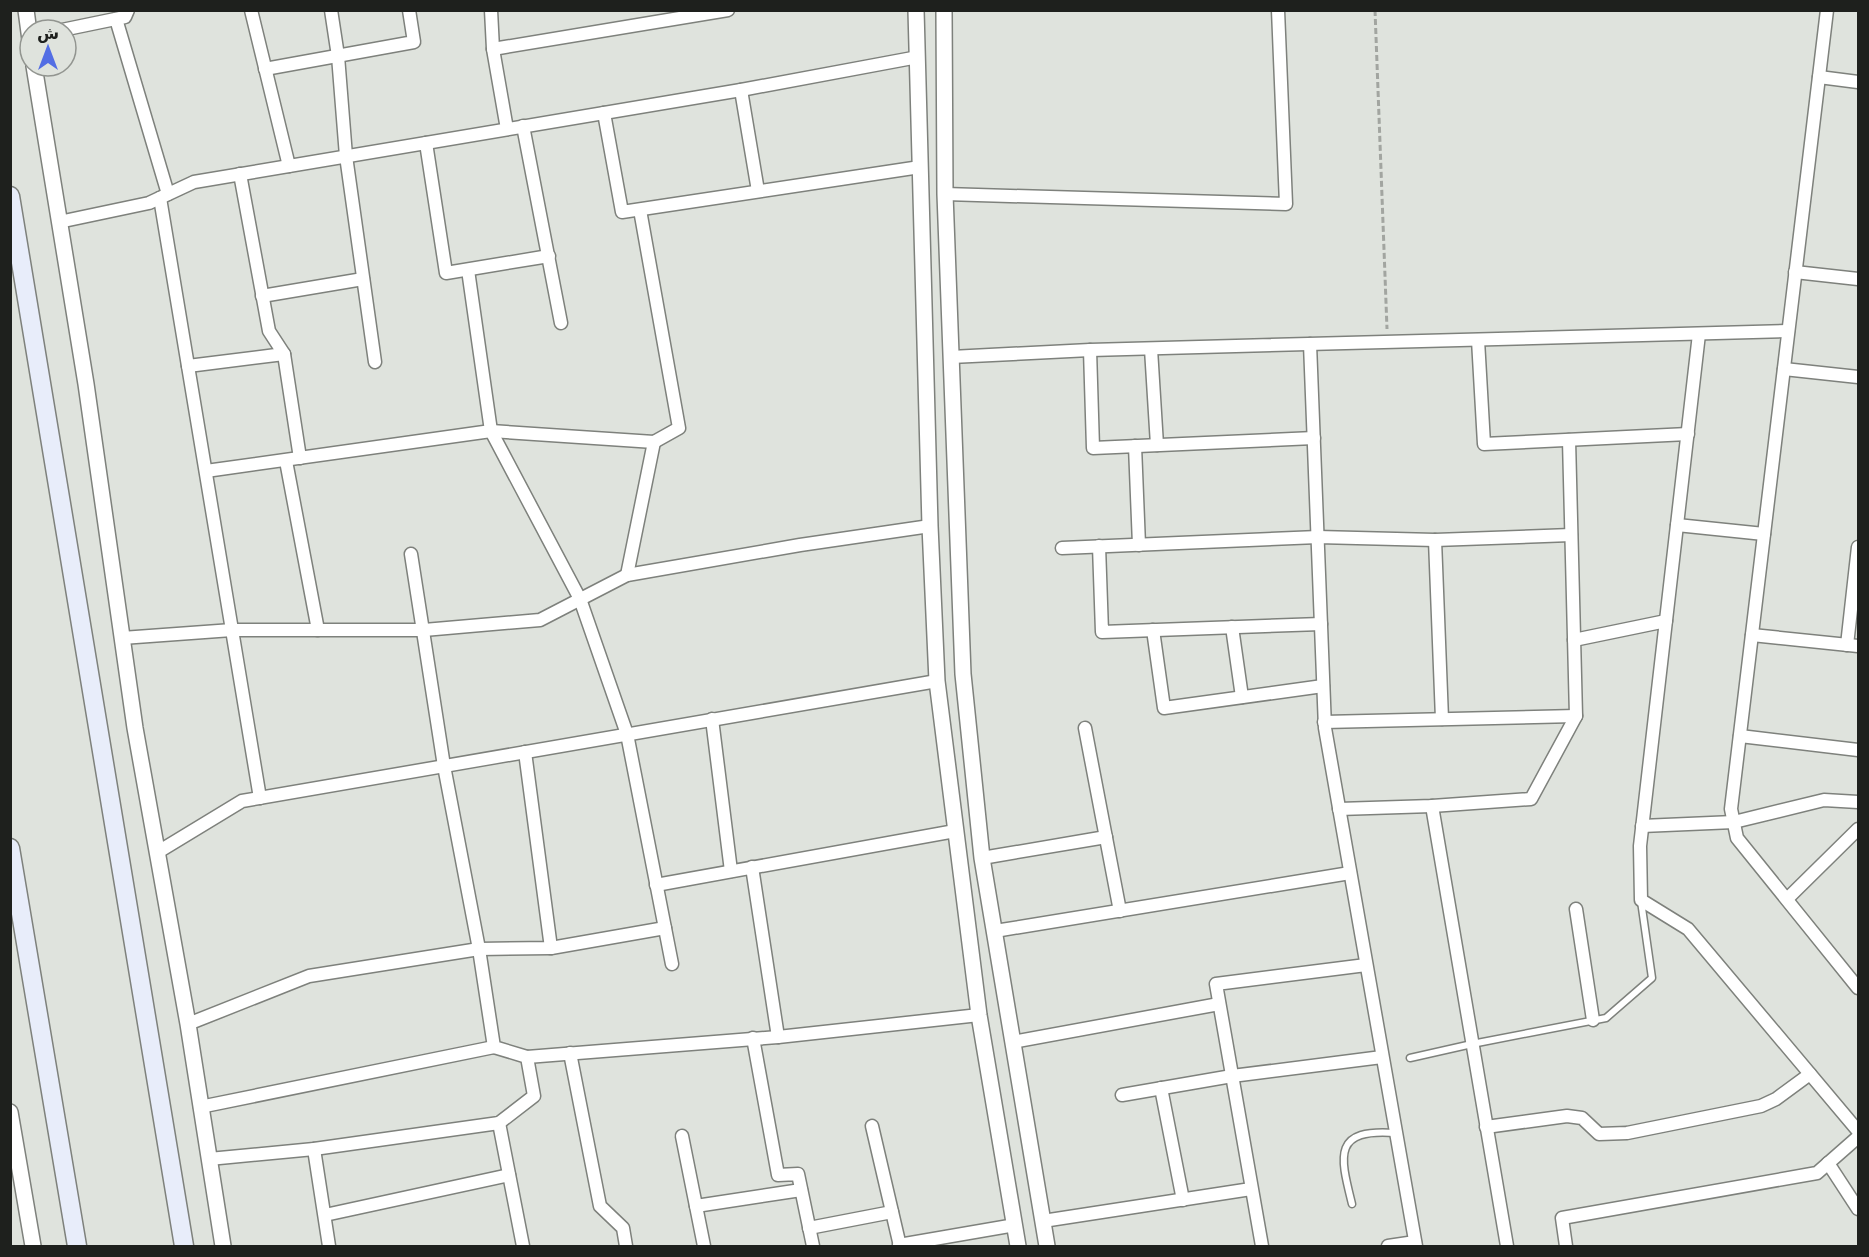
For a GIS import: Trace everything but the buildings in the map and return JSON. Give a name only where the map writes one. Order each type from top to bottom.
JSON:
[{"type":"main road","points":[[10,196],[184,1246]]},
{"type":"main road","points":[[10,849],[77,1246]]},
{"type":"street","points":[[78,27],[125,17],[128,10]]},
{"type":"street","points":[[251,10],[289,166]]},
{"type":"street","points":[[331,10],[338,56],[346,156],[375,362]]},
{"type":"street","points":[[265,69],[414,42],[409,10]]},
{"type":"street","points":[[491,10],[493,49],[507,129]]},
{"type":"street","points":[[493,49],[728,10]]},
{"type":"street","points":[[916,10],[930,526],[937,681],[979,1015],[1018,1246]]},
{"type":"street","points":[[944,10],[945,194],[963,674],[982,858],[1047,1246]]},
{"type":"street","points":[[945,194],[1286,204],[1278,10]]},
{"type":"street","points":[[1827,10],[1731,809],[1737,838],[1858,988]]},
{"type":"street","points":[[116,19],[164,196],[188,366],[260,798]]},
{"type":"street","points":[[58,222],[149,203],[194,182],[741,90],[918,57]]},
{"type":"street","points":[[1819,77],[1858,82]]},
{"type":"street","points":[[36,78],[86,384],[135,728],[189,1024],[223,1246]]},
{"type":"street","points":[[741,90],[758,191]]},
{"type":"street","points":[[604,113],[622,212],[920,166]]},
{"type":"street","points":[[523,126],[561,323]]},
{"type":"street","points":[[426,143],[446,273],[549,256]]},
{"type":"street","points":[[240,174],[269,331],[284,354],[300,458]]},
{"type":"street","points":[[206,471],[491,432],[654,442],[679,428],[640,210]]},
{"type":"street","points":[[468,270],[491,432],[580,599],[627,734],[672,964]]},
{"type":"street","points":[[1796,272],[1858,279]]},
{"type":"street","points":[[262,296],[363,279]]},
{"type":"street","points":[[951,357],[1090,350],[1788,331]]},
{"type":"street","points":[[1699,334],[1642,826],[1641,900],[1688,929],[1858,1131]]},
{"type":"street","points":[[1478,340],[1484,444],[1688,434]]},
{"type":"street","points":[[1310,344],[1324,722],[1415,1244],[1388,1246]]},
{"type":"street","points":[[1151,349],[1157,445]]},
{"type":"street","points":[[1090,350],[1093,448],[1314,438]]},
{"type":"street","points":[[188,366],[284,354]]},
{"type":"street","points":[[1784,369],[1858,377]]},
{"type":"street","points":[[1339,809],[1432,806],[1531,799],[1576,716],[1569,440]]},
{"type":"street","points":[[627,575],[654,442]]},
{"type":"street","points":[[1135,446],[1139,545]]},
{"type":"street","points":[[286,460],[318,630]]},
{"type":"street","points":[[1677,525],[1764,534]]},
{"type":"street","points":[[122,638],[232,630],[424,630],[540,620],[627,575],[800,545],[930,526]]},
{"type":"street","points":[[1062,548],[1318,537],[1435,540],[1572,535]]},
{"type":"street","points":[[1435,540],[1442,719]]},
{"type":"street","points":[[1099,546],[1102,632],[1321,624]]},
{"type":"street","points":[[1752,635],[1853,645],[1858,547]]},
{"type":"street","points":[[411,554],[444,766],[479,949],[494,1047]]},
{"type":"street","points":[[1574,640],[1666,621]]},
{"type":"street","points":[[1232,627],[1242,697]]},
{"type":"street","points":[[1154,630],[1164,708],[1323,686]]},
{"type":"street","points":[[158,852],[242,801],[937,681]]},
{"type":"street","points":[[1324,722],[1576,716]]},
{"type":"street","points":[[712,719],[731,871]]},
{"type":"street","points":[[1085,728],[1120,911]]},
{"type":"street","points":[[1740,736],[1858,750]]},
{"type":"street","points":[[525,752],[551,948]]},
{"type":"street","points":[[1642,826],[1734,822],[1824,800],[1858,802]]},
{"type":"street","points":[[1432,806],[1507,1246]]},
{"type":"street","points":[[1787,899],[1858,829]]},
{"type":"street","points":[[656,885],[955,831]]},
{"type":"street","points":[[982,858],[1106,837]]},
{"type":"street","points":[[752,867],[778,1036]]},
{"type":"street","points":[[995,931],[1350,873]]},
{"type":"street","points":[[1576,909],[1593,1020]]},
{"type":"street","points":[[189,1024],[309,976],[479,949],[551,948],[665,928]]},
{"type":"street","points":[[1262,1246],[1216,984],[1366,965]]},
{"type":"street","points":[[1013,1042],[1219,1004]]},
{"type":"street","points":[[200,1107],[494,1047],[527,1057],[778,1036],[979,1015]]},
{"type":"street","points":[[753,1038],[778,1175],[798,1174],[813,1246]]},
{"type":"street","points":[[570,1053],[600,1206],[623,1228],[626,1246]]},
{"type":"street","points":[[209,1158],[314,1149],[499,1123],[534,1096],[527,1057]]},
{"type":"street","points":[[1122,1095],[1232,1076],[1382,1057]]},
{"type":"street","points":[[1486,1127],[1567,1116],[1582,1118],[1599,1134],[1627,1132],[1761,1106],[1776,1099],[1810,1074]]},
{"type":"street","points":[[1161,1088],[1183,1200]]},
{"type":"street","points":[[10,1112],[33,1246]]},
{"type":"street","points":[[499,1123],[523,1246]]},
{"type":"street","points":[[872,1126],[900,1246],[1015,1225]]},
{"type":"street","points":[[682,1136],[704,1246]]},
{"type":"street","points":[[1566,1246],[1562,1218],[1817,1173],[1858,1137]]},
{"type":"street","points":[[314,1149],[330,1246]]},
{"type":"street","points":[[1828,1163],[1858,1209]]},
{"type":"street","points":[[325,1215],[509,1175]]},
{"type":"street","points":[[1043,1221],[1251,1189]]},
{"type":"street","points":[[696,1206],[801,1190]]},
{"type":"street","points":[[809,1228],[892,1212]]},
{"type":"lane","points":[[1410,1058],[1606,1018],[1652,978],[1641,900]]},
{"type":"lane","points":[[1352,1204],[1344,1173],[1343,1151],[1347,1144],[1359,1134],[1378,1131],[1396,1132]]},
{"type":"path","points":[[1375,10],[1388,342]]}]
